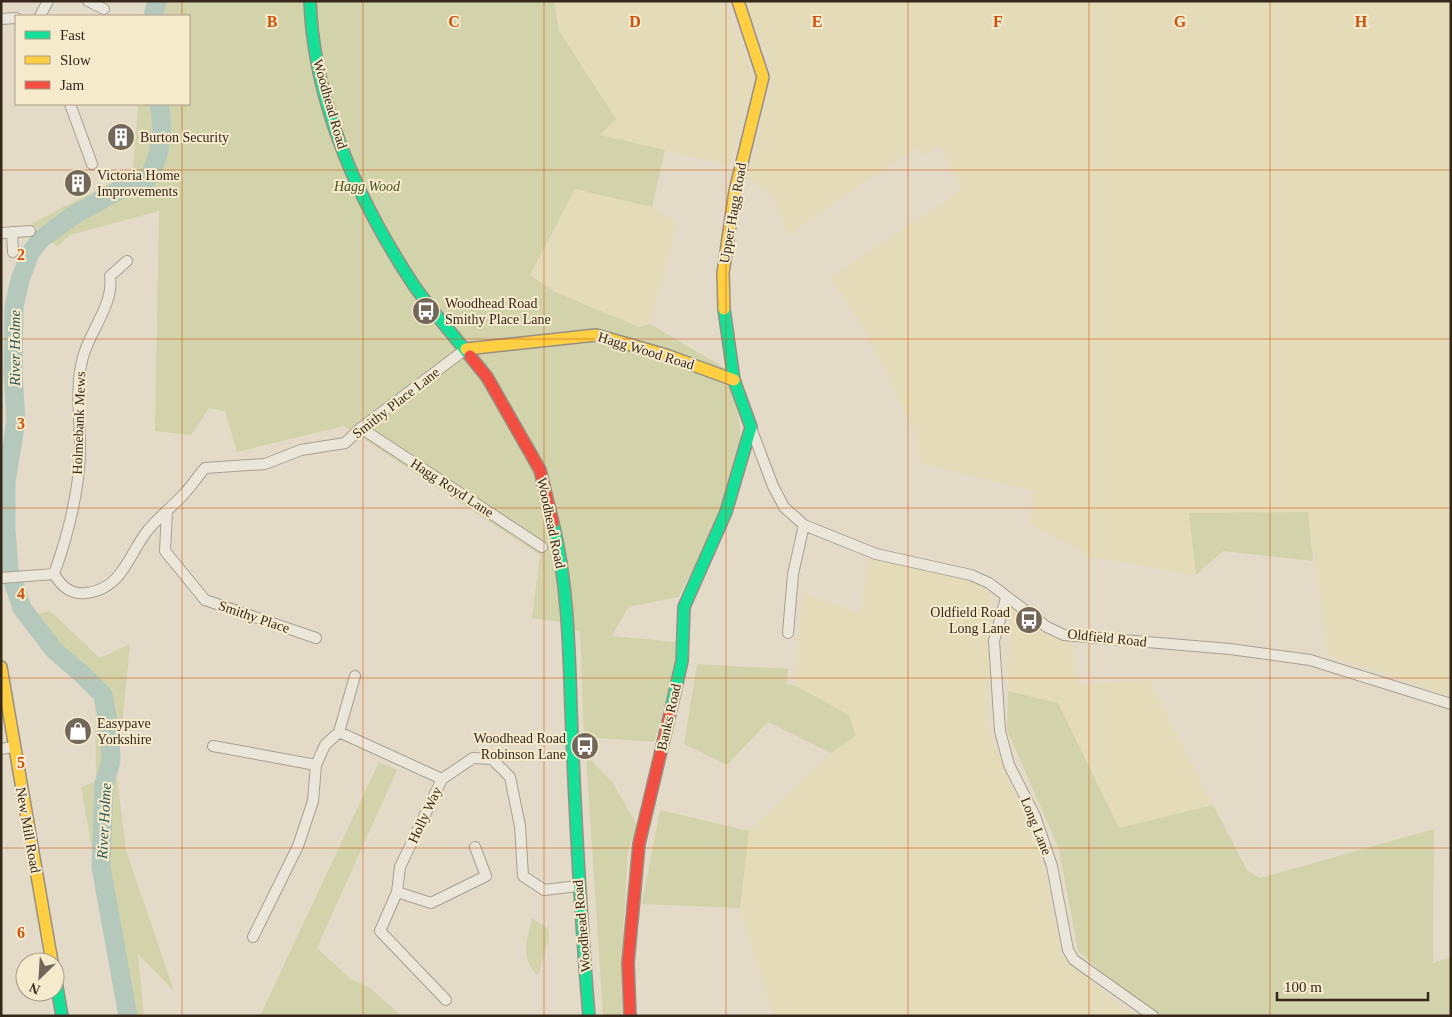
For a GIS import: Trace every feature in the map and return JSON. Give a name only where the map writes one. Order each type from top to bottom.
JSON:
[{"type":"main road","name":"Woodhead Road","points":[[310,1],[311,29],[320,80],[336,136],[365,205],[414,285],[466,349],[501,400],[540,470],[558,542],[567,626],[578,886],[589,1016]]},
{"type":"main road","name":"Upper Hagg Road","points":[[738,1],[744,23],[760,59],[763,77],[735,191],[726,240],[722,297],[734,380],[751,428]]},
{"type":"main road","name":"Hagg Wood Road","points":[[466,349],[596,335],[666,355],[734,380]]},
{"type":"main road","name":"Banks Road","points":[[630,1016],[628,963],[639,844],[682,661],[684,607],[726,512],[751,428]]},
{"type":"main road","name":"New Mill Road","points":[[1,667],[13,747],[50,952]]},
{"type":"main road","points":[[60,1002],[62,1016]]},
{"type":"street","points":[[41,15],[48,1]]},
{"type":"street","points":[[88,1],[104,8]]},
{"type":"street","points":[[1,18],[15,18]]},
{"type":"street","points":[[70,105],[92,164]]},
{"type":"street","points":[[13,252],[7,232],[30,231]]},
{"type":"street","name":"Holmebank Mews","points":[[54,574],[69,528],[76,498],[80,458],[78,398],[82,360],[88,340],[108,299],[112,286],[106,274],[127,262]]},
{"type":"street","name":"Smithy Place Lane","points":[[54,574],[60,584],[70,592],[81,594],[109,586],[120,574],[147,532],[184,494],[205,468],[266,464],[301,450],[345,443],[361,428],[466,349]]},
{"type":"street","name":"Hagg Royd Lane","points":[[361,428],[542,548]]},
{"type":"street","name":"Oldfield Road","points":[[751,428],[772,486],[784,507],[804,525],[876,554],[971,575],[989,583],[1006,598],[1047,627],[1064,634],[1230,650],[1310,660],[1451,704]]},
{"type":"street","name":"Smithy Place","points":[[167,510],[166,551],[205,600],[316,638]]},
{"type":"street","points":[[788,633],[793,574],[804,525]]},
{"type":"street","points":[[1,578],[54,574]]},
{"type":"street","name":"Long Lane","points":[[1006,598],[994,641],[1000,731],[1009,765],[1035,816],[1052,866],[1068,950],[1074,960],[1153,1016]]},
{"type":"street","points":[[252,937],[298,846],[313,802],[316,765],[325,745],[339,732],[355,676]]},
{"type":"street","points":[[339,732],[442,779]]},
{"type":"street","points":[[213,746],[316,765]]},
{"type":"street","points":[[1,749],[13,747]]},
{"type":"street","name":"Holly Way","points":[[446,1000],[380,931],[397,892],[400,867],[442,779],[473,758],[492,759],[510,777],[520,826],[523,876],[544,890],[578,886]]},
{"type":"street","points":[[397,892],[430,903],[486,876],[475,847]]},
{"type":"shaded area","points":[[554,1],[721,1],[730,17],[754,78],[730,165],[599,135],[616,119],[559,31]]},
{"type":"shaded area","points":[[746,1],[1451,1],[1451,696],[1327,655],[1308,512],[1189,513],[1196,575],[1092,557],[1030,524],[1032,491],[919,463],[916,434],[866,333],[830,277],[961,190],[940,145],[924,157],[917,147],[788,235],[772,195],[748,178],[772,80],[767,52],[745,5]]},
{"type":"shaded area","points":[[575,189],[652,207],[678,223],[650,324],[639,327],[555,292],[529,275]]},
{"type":"shaded area","points":[[869,556],[981,585],[990,593],[988,730],[1041,855],[1061,953],[1068,962],[1115,1002],[1138,1016],[776,1016],[764,989],[740,908],[749,831],[831,753],[856,736],[849,715],[794,685],[803,593],[860,614]]},
{"type":"shaded area","points":[[1011,604],[1073,644],[1078,685],[1149,680],[1213,805],[1119,828],[1058,703],[1008,691]]},
{"type":"green space","name":"Hagg Wood","points":[[151,1],[554,1],[559,31],[616,119],[600,135],[665,150],[652,207],[575,189],[530,275],[555,292],[639,327],[650,324],[725,368],[736,405],[740,427],[740,447],[736,468],[720,514],[679,597],[628,607],[612,636],[676,642],[676,662],[654,742],[584,737],[580,632],[560,622],[532,618],[540,555],[344,426],[237,452],[225,411],[209,408],[191,435],[155,431],[159,211],[70,235],[57,247],[48,236],[31,224],[133,171],[138,105],[190,105],[190,15],[149,15]]},
{"type":"green space","points":[[1308,512],[1313,561],[1223,551],[1196,575],[1189,513]]},
{"type":"green space","points":[[50,611],[100,658],[130,644],[117,778],[126,850],[174,991],[138,954],[144,1016],[122,1016],[81,787],[96,781],[95,695],[30,616]]},
{"type":"green space","points":[[697,664],[788,669],[787,684],[796,686],[849,715],[856,736],[831,753],[768,722],[727,765],[684,744]]},
{"type":"green space","points":[[1008,691],[1058,703],[1119,828],[1213,805],[1247,870],[1260,878],[1434,829],[1433,963],[1451,957],[1451,1016],[1161,1016],[1123,991],[1078,951],[1059,849],[1007,730]]},
{"type":"green space","points":[[586,755],[612,782],[638,826],[628,849],[621,966],[622,1016],[603,1016]]},
{"type":"green space","points":[[379,762],[397,770],[317,948],[351,979],[369,987],[402,1016],[260,1016]]},
{"type":"green space","points":[[660,810],[749,831],[740,908],[642,904]]},
{"type":"green space","points":[[532,918],[548,929],[549,938],[538,976],[528,962],[526,955]]},
{"type":"waterway","name":"River Holme","points":[[153,15],[157,1]]},
{"type":"waterway","name":"River Holme","points":[[128,1016],[101,867],[104,784],[111,761],[110,732],[103,695],[54,650],[22,608],[9,569],[6,530],[6,482],[16,421],[13,373],[14,307],[20,280],[30,253],[41,239],[74,215],[121,189],[145,183],[158,155],[160,145],[161,114],[159,105]]},
{"type":"traffic: fast","points":[[310,1],[313,39],[320,77],[342,149],[357,184],[393,252],[413,284],[470,356]]},
{"type":"traffic: fast","points":[[671,709],[682,661],[684,607],[726,512],[751,427],[734,380],[724,309]]},
{"type":"traffic: fast","points":[[553,523],[563,575],[568,629],[577,840],[589,1016]]},
{"type":"traffic: fast","points":[[60,1002],[62,1016]]},
{"type":"traffic: slow","points":[[724,309],[723,273],[735,191],[763,77],[738,1]]},
{"type":"traffic: slow","points":[[466,349],[596,335],[666,355],[734,380]]},
{"type":"traffic: slow","points":[[1,667],[50,952]]},
{"type":"traffic: jam","points":[[470,356],[487,377],[540,470],[553,523]]},
{"type":"traffic: jam","points":[[630,1016],[628,963],[639,844],[671,709]]},
{"type":"place","name":"Burton Security","points":[[121,137]]},
{"type":"place","name":"Victoria Home Improvements","points":[[78,183]]},
{"type":"place","name":"Woodhead Road Smithy Place Lane","points":[[426,311]]},
{"type":"place","name":"Oldfield Road Long Lane","points":[[1029,620]]},
{"type":"place","name":"Easypave Yorkshire","points":[[78,731]]},
{"type":"place","name":"Woodhead Road Robinson Lane","points":[[585,746]]}]
